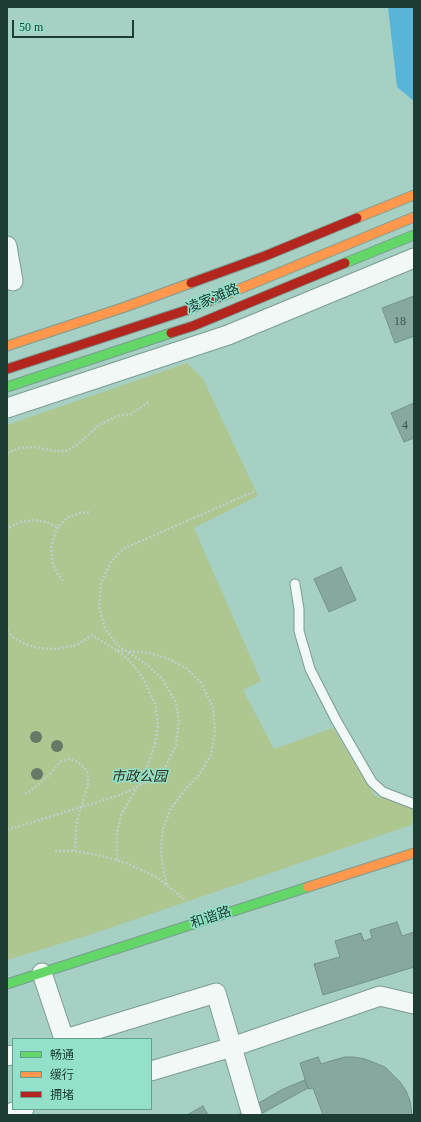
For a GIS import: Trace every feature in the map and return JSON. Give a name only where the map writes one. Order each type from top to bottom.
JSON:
[{"type":"main road","points":[[7,346],[125,307],[265,256],[414,195]]},
{"type":"main road","name":"凌家滩路","points":[[7,369],[187,310],[414,217]]},
{"type":"main road","name":"凌家滩路","points":[[7,387],[193,326],[414,235]]},
{"type":"main road","name":"和谐路","points":[[7,984],[414,853]]},
{"type":"street","points":[[7,246],[13,281]]},
{"type":"street","points":[[7,408],[228,335],[414,258]]},
{"type":"street","points":[[42,972],[64,1038]]},
{"type":"street","points":[[67,1038],[216,993],[252,1115]]},
{"type":"street","points":[[152,1071],[232,1047],[380,996],[414,1004]]},
{"type":"street","points":[[7,1114],[21,1110]]},
{"type":"lane","points":[[295,584],[299,609],[299,631],[310,669],[336,720],[372,782],[383,792],[414,804]]},
{"type":"path","points":[[7,453],[20,448],[36,447],[52,451],[67,450],[78,444],[99,425],[117,416],[131,414],[150,401]]},
{"type":"path","points":[[7,830],[120,795],[149,781],[166,766],[176,745],[179,720],[176,702],[163,680],[149,666],[117,646],[105,628],[99,606],[101,583],[111,562],[123,549],[255,491]]},
{"type":"path","points":[[63,581],[53,564],[51,548],[54,537],[58,527],[68,517],[80,513],[90,512]]},
{"type":"path","points":[[7,530],[21,522],[34,520],[46,522],[58,527]]},
{"type":"path","points":[[7,631],[25,644],[37,648],[55,649],[77,645],[92,635],[130,660],[143,678],[155,704],[158,724],[155,744],[146,770],[121,815],[117,834],[117,860]]},
{"type":"path","points":[[116,650],[149,652],[169,658],[186,668],[201,683],[213,707],[215,731],[211,754],[200,775],[184,791],[170,810],[163,829],[161,849],[167,886]]},
{"type":"path","points":[[25,794],[46,778],[61,761],[69,759],[76,761],[84,767],[88,774],[88,785],[78,817],[75,851]]},
{"type":"path","points":[[55,851],[75,851],[98,855],[126,863],[155,876],[187,901]]},
{"type":"green space","name":"市政公园","points":[[187,363],[203,379],[258,496],[194,528],[261,681],[243,690],[274,749],[333,728],[375,796],[414,806],[414,819],[411,825],[92,934],[7,960],[7,425]]},
{"type":"water","points":[[388,7],[414,7],[414,101],[397,87]]},
{"type":"building","points":[[414,296],[414,336],[395,343],[382,308]]},
{"type":"building","points":[[414,403],[414,438],[404,442],[391,413]]},
{"type":"building","points":[[341,567],[356,600],[329,612],[314,579]]},
{"type":"building","points":[[397,922],[402,936],[414,932],[414,967],[323,995],[314,964],[340,957],[335,941],[361,933],[364,941],[372,938],[370,930]]},
{"type":"building","points":[[318,1057],[321,1064],[345,1057],[353,1057],[365,1059],[385,1067],[400,1082],[406,1091],[410,1101],[412,1115],[323,1115],[313,1088],[308,1089],[300,1063]]},
{"type":"building","points":[[305,1080],[308,1088],[259,1115],[238,1115],[283,1089]]},
{"type":"building","points":[[203,1106],[208,1115],[187,1115]]},
{"type":"traffic: fast","points":[[345,263],[414,235]]},
{"type":"traffic: fast","points":[[7,387],[171,333]]},
{"type":"traffic: fast","points":[[7,984],[308,887]]},
{"type":"traffic: slow","points":[[357,218],[414,195]]},
{"type":"traffic: slow","points":[[225,295],[414,217]]},
{"type":"traffic: slow","points":[[7,346],[125,307],[191,283]]},
{"type":"traffic: slow","points":[[308,887],[414,853]]},
{"type":"traffic: jam","points":[[191,283],[265,256],[357,218]]},
{"type":"traffic: jam","points":[[171,333],[193,326],[345,263]]},
{"type":"traffic: jam","points":[[7,369],[187,310],[225,295]]}]
